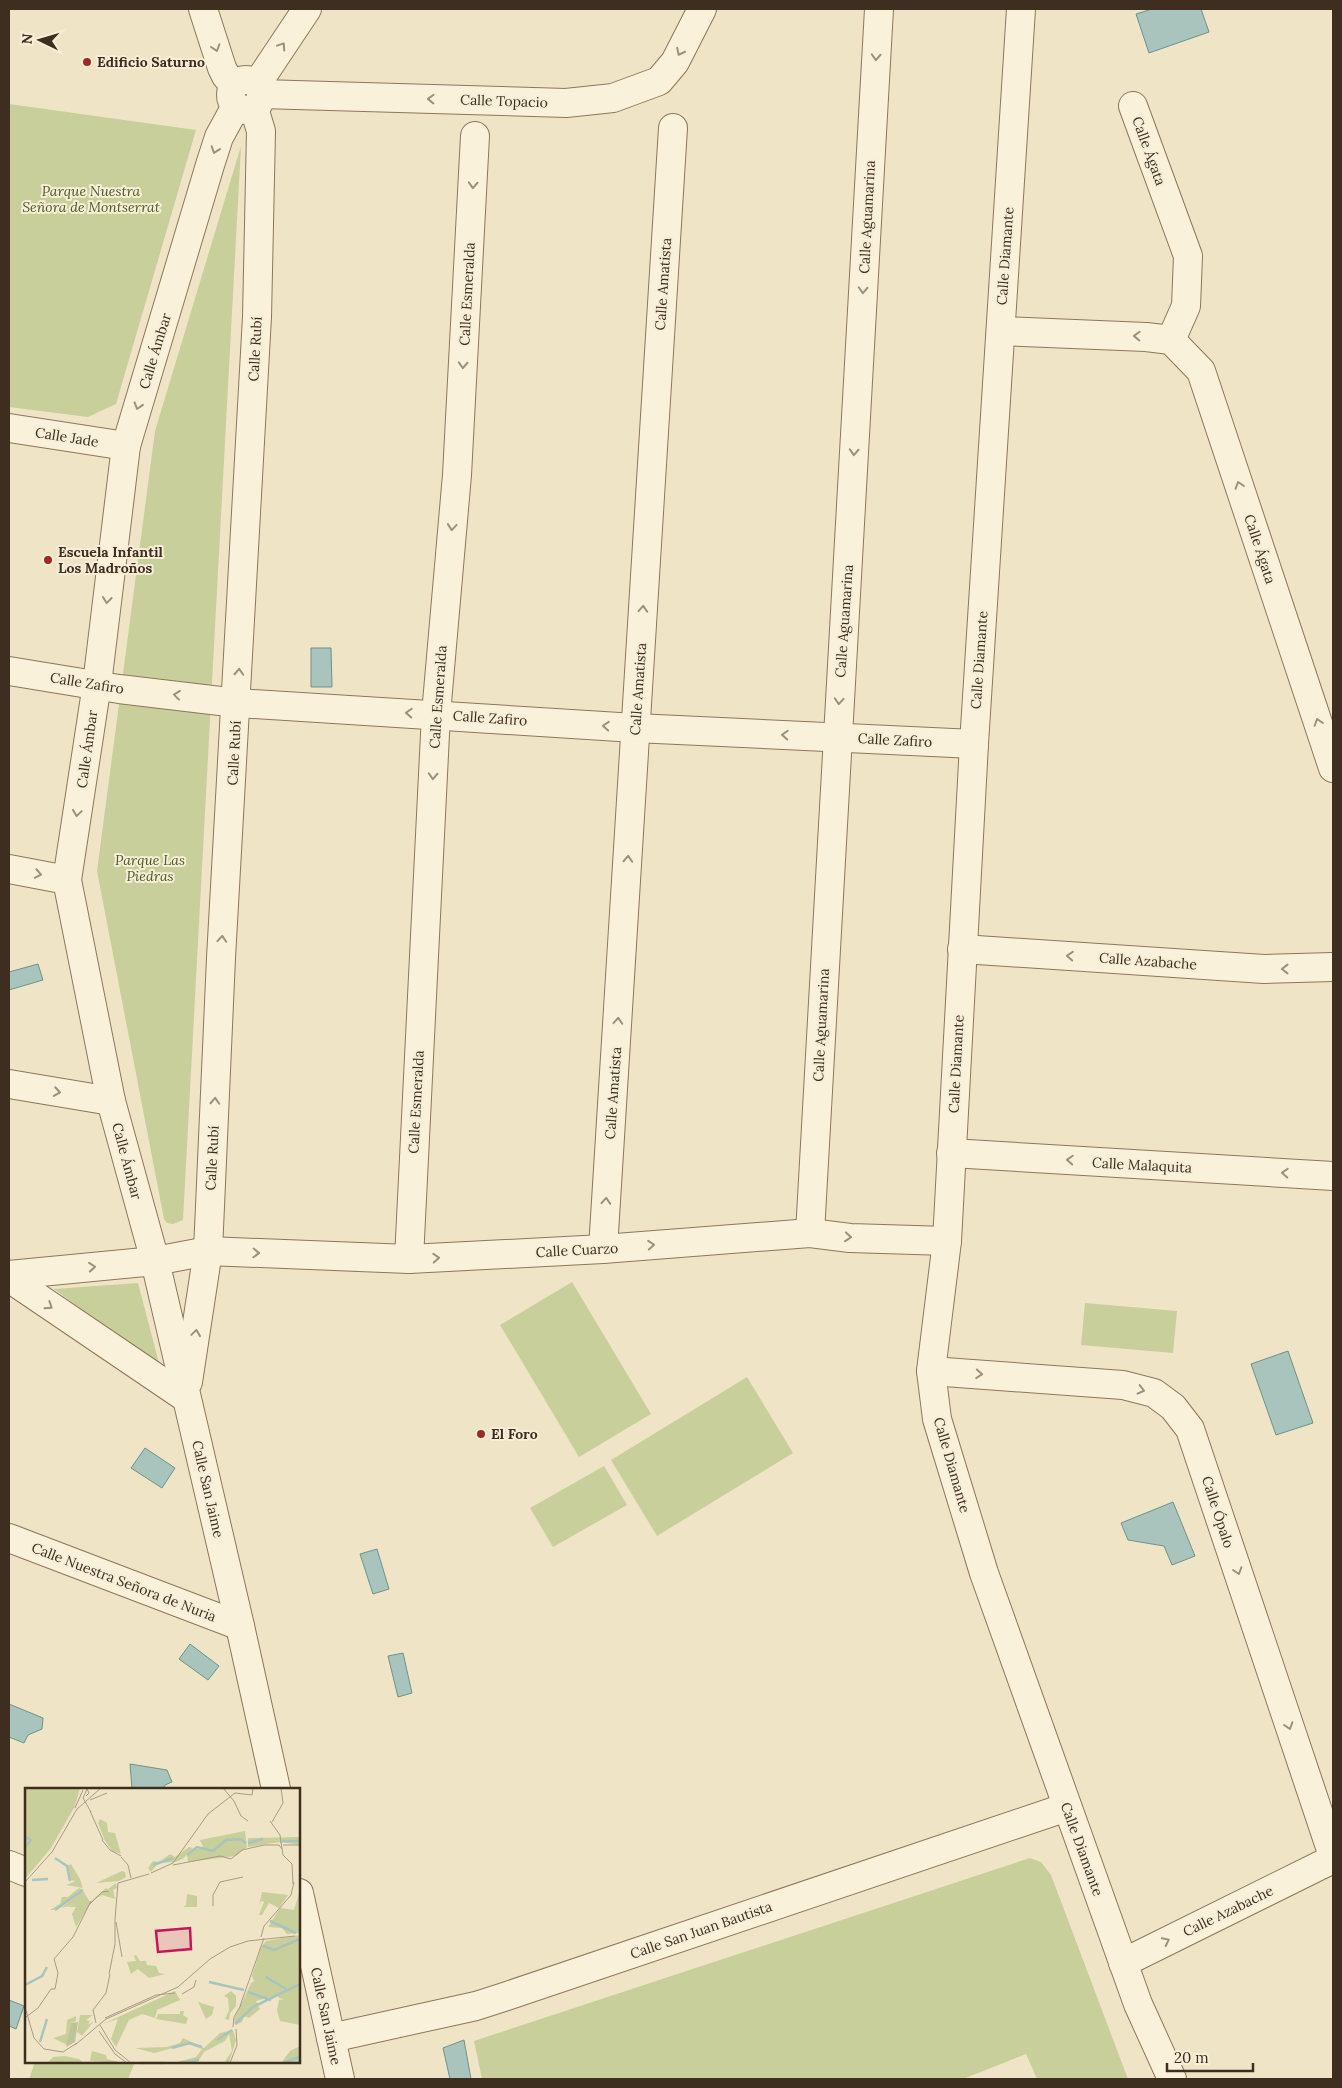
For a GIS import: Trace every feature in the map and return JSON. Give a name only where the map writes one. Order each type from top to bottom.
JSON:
[{"type":"street","name":"Calle Rubí","points":[[186,1398],[208,1251],[221,958],[237,702],[257,317],[261,131],[249,95],[226,76],[222,68],[203,9]]},
{"type":"street","name":"Calle Ámbar","points":[[186,1398],[155,1261],[111,1101],[68,880],[97,684],[126,446],[220,137],[307,9]]},
{"type":"street","name":"Calle Topacio","points":[[249,95],[566,102],[613,98],[659,81],[675,62],[702,9]]},
{"type":"street","name":"Calle Aguamarina","points":[[810,1233],[836,738],[879,9]]},
{"type":"street","name":"Calle Diamante","points":[[1021,9],[974,744],[947,1241],[931,1371],[936,1419],[981,1564],[1138,2004],[1172,2079]]},
{"type":"street","name":"Calle Ágata","points":[[1133,106],[1188,256],[1186,306],[1171,340],[1201,371],[1333,768]]},
{"type":"street","name":"Calle Amatista","points":[[603,1249],[673,128]]},
{"type":"street","name":"Calle Esmeralda","points":[[409,1259],[436,714],[457,475],[475,136]]},
{"type":"street","points":[[1000,331],[1146,337],[1171,340]]},
{"type":"street","name":"Calle Jade","points":[[9,428],[126,446]]},
{"type":"street","name":"Calle Zafiro","points":[[9,671],[237,702],[635,728],[974,744]]},
{"type":"street","points":[[9,869],[68,880]]},
{"type":"street","name":"Calle Azabache","points":[[962,949],[1264,969],[1333,967]]},
{"type":"street","points":[[9,1084],[111,1101]]},
{"type":"street","name":"Calle Malaquita","points":[[951,1153],[1333,1176]]},
{"type":"street","name":"Calle Cuarzo","points":[[208,1251],[409,1259],[603,1249],[810,1233],[850,1238],[947,1241]]},
{"type":"street","points":[[9,1277],[155,1261],[208,1251]]},
{"type":"street","points":[[9,1277],[186,1398]]},
{"type":"street","name":"Calle Ópalo","points":[[931,1371],[1123,1385],[1154,1393],[1173,1407],[1190,1430],[1333,1857]]},
{"type":"street","name":"Calle San Jaime","points":[[186,1398],[276,1788]]},
{"type":"street","name":"Calle Nuestra Señora de Nuria","points":[[9,1538],[240,1626]]},
{"type":"street","name":"Calle San Juan Bautista","points":[[330,2038],[476,2006],[504,1998],[1067,1807]]},
{"type":"street","name":"Calle Azabache","points":[[1123,1963],[1333,1857]]},
{"type":"street","points":[[9,1865],[25,1872]]},
{"type":"street","name":"Calle San Jaime","points":[[300,1902],[309,1982],[330,2038],[340,2079]]},
{"type":"green space","name":"Parque Nuestra Señora de Montserrat","points":[[9,104],[196,130],[116,404],[88,417],[9,407]]},
{"type":"green space","name":"Parque Las Piedras","points":[[241,146],[183,1220],[173,1224],[167,1223],[164,1219],[97,871],[155,431]]},
{"type":"green space","points":[[572,1282],[651,1414],[579,1457],[500,1325]]},
{"type":"green space","points":[[138,1283],[160,1367],[54,1289]]},
{"type":"green space","points":[[1085,1303],[1177,1311],[1173,1353],[1081,1345]]},
{"type":"green space","points":[[747,1377],[793,1453],[657,1536],[611,1460]]},
{"type":"green space","points":[[604,1466],[627,1505],[553,1547],[530,1508]]},
{"type":"green space","points":[[1030,1858],[1041,1862],[1051,1875],[1128,2079],[1037,2079],[1026,2054],[963,2079],[482,2079],[474,2041]]},
{"type":"green space","points":[[35,2063],[135,2063],[128,2079],[29,2079]]},
{"type":"water","points":[[1152,9],[1201,9],[1209,32],[1149,53],[1136,14]]},
{"type":"water","points":[[311,648],[331,648],[332,687],[311,687]]},
{"type":"water","points":[[38,964],[43,980],[9,990],[9,972]]},
{"type":"water","points":[[1288,1351],[1313,1423],[1276,1435],[1251,1364]]},
{"type":"water","points":[[145,1448],[175,1468],[162,1488],[131,1468]]},
{"type":"water","points":[[1173,1502],[1195,1556],[1172,1565],[1164,1546],[1128,1540],[1121,1523]]},
{"type":"water","points":[[377,1549],[389,1589],[373,1594],[360,1554]]},
{"type":"water","points":[[190,1644],[219,1666],[208,1680],[179,1659]]},
{"type":"water","points":[[403,1653],[412,1693],[398,1697],[388,1656]]},
{"type":"water","points":[[9,1704],[43,1718],[42,1729],[28,1735],[24,1743],[9,1737]]},
{"type":"water","points":[[130,1764],[167,1770],[172,1782],[165,1785],[164,1788],[132,1788]]},
{"type":"water","points":[[9,2000],[24,2006],[16,2029],[9,2026]]},
{"type":"water","points":[[464,2040],[471,2079],[450,2079],[443,2048]]},
{"type":"place","name":"Edificio Saturno","points":[[87,62]]},
{"type":"place","name":"Escuela Infantil Los Madroños","points":[[48,560]]},
{"type":"place","name":"El Foro","points":[[481,1434]]}]
